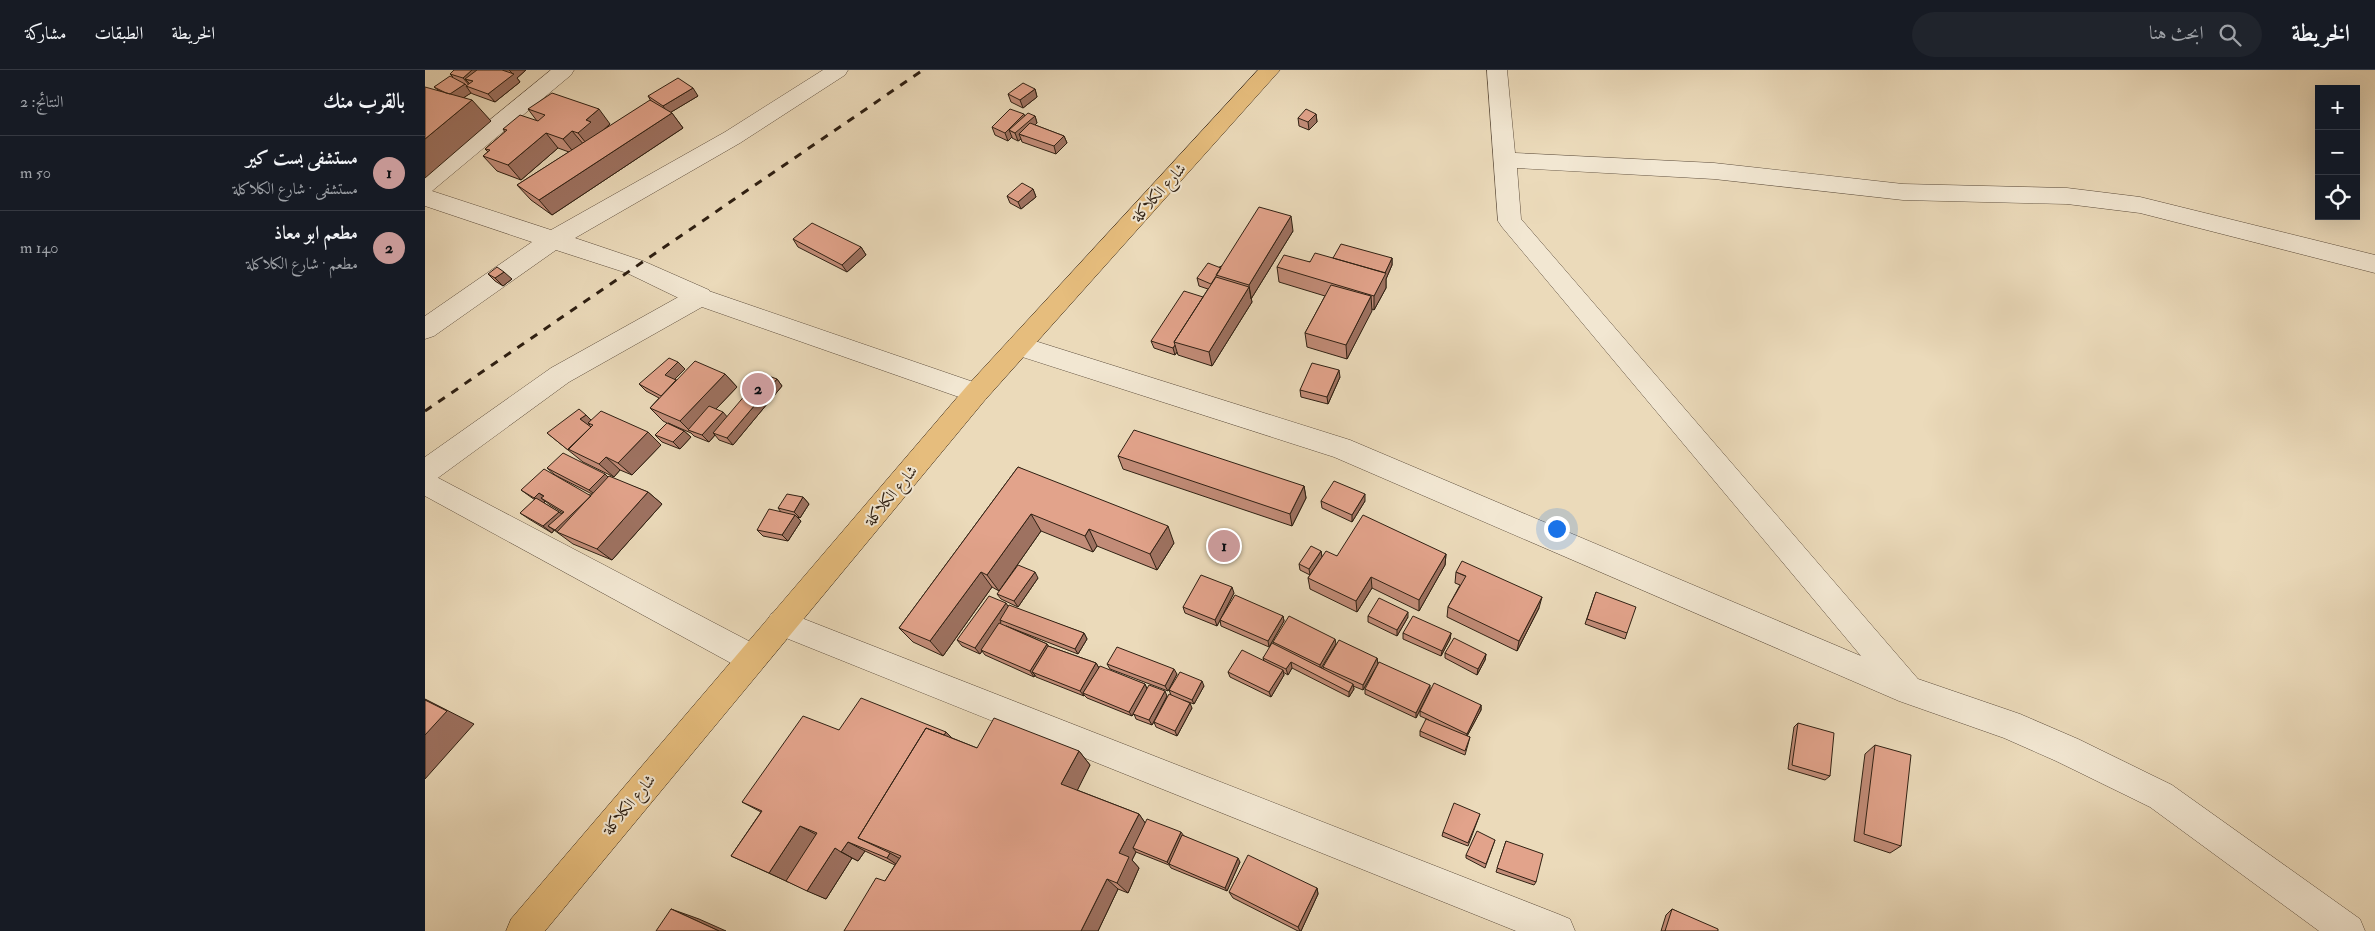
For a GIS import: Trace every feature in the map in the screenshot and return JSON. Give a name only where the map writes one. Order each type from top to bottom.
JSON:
[{"type":"main road","name":"شارع الكلاكلة","points":[[523,931],[976,393],[1269,70]]},
{"type":"street","points":[[425,185],[564,70]]},
{"type":"street","points":[[425,329],[551,241],[694,160],[804,94],[838,70]]},
{"type":"street","points":[[1497,70],[1510,221],[1910,691]]},
{"type":"street","points":[[1504,160],[1714,171],[1903,192],[2067,196],[2140,204],[2375,264]]},
{"type":"street","points":[[425,197],[551,241],[635,267],[700,298],[976,393]]},
{"type":"street","points":[[425,472],[560,375],[700,298]]},
{"type":"street","points":[[1019,346],[1341,448],[1910,691],[2009,725],[2067,750],[2161,796],[2348,931]]},
{"type":"street","points":[[425,483],[751,658]]},
{"type":"street","points":[[781,623],[1557,931]]},
{"type":"building","points":[[454,70],[472,70],[463,78],[450,74]]},
{"type":"building","points":[[477,70],[502,70],[514,74],[488,94],[466,86],[473,81],[465,79]]},
{"type":"building","points":[[450,76],[465,84],[450,94],[434,87]]},
{"type":"building","points":[[678,78],[693,88],[663,106],[648,96]]},
{"type":"building","points":[[1023,83],[1035,89],[1020,100],[1008,94]]},
{"type":"building","points":[[425,87],[472,100],[425,139]]},
{"type":"building","points":[[552,93],[599,109],[586,120],[591,122],[578,133],[572,131],[563,139],[546,133],[508,165],[483,156],[490,150],[485,149],[507,130],[503,129],[520,115],[538,121],[545,115],[528,109]]},
{"type":"building","points":[[650,100],[672,113],[539,200],[517,185]]},
{"type":"building","points":[[1010,109],[1024,114],[1005,133],[992,127]]},
{"type":"building","points":[[1306,109],[1316,114],[1308,122],[1298,118]]},
{"type":"building","points":[[1028,113],[1035,116],[1015,133],[1009,130]]},
{"type":"building","points":[[1030,123],[1064,136],[1054,146],[1019,134]]},
{"type":"building","points":[[1022,183],[1033,189],[1018,202],[1007,196]]},
{"type":"building","points":[[1259,207],[1291,216],[1249,285],[1216,275]]},
{"type":"building","points":[[812,223],[861,247],[842,265],[793,239]]},
{"type":"building","points":[[1341,244],[1392,258],[1385,273],[1333,258]]},
{"type":"building","points":[[1315,253],[1386,273],[1374,296],[1277,267],[1284,255],[1310,262]]},
{"type":"building","points":[[1208,263],[1221,268],[1211,284],[1197,278]]},
{"type":"building","points":[[497,267],[504,272],[495,278],[488,274]]},
{"type":"building","points":[[1216,277],[1249,287],[1209,352],[1174,342]]},
{"type":"building","points":[[1331,285],[1371,296],[1346,345],[1305,333]]},
{"type":"building","points":[[1184,291],[1203,297],[1174,342],[1175,345],[1173,348],[1151,341]]},
{"type":"building","points":[[669,358],[678,362],[665,375],[676,380],[661,396],[639,384]]},
{"type":"building","points":[[695,361],[725,374],[680,421],[650,408]]},
{"type":"building","points":[[1312,363],[1339,370],[1327,397],[1300,390]]},
{"type":"building","points":[[763,374],[777,379],[727,438],[713,433]]},
{"type":"building","points":[[709,406],[723,412],[702,435],[688,430]]},
{"type":"building","points":[[579,409],[586,415],[580,419],[591,427],[568,450],[547,433]]},
{"type":"building","points":[[601,411],[648,432],[618,463],[606,457],[599,464],[568,449],[593,425],[588,423]]},
{"type":"building","points":[[667,423],[684,431],[673,442],[655,435]]},
{"type":"building","points":[[1134,430],[1304,486],[1290,514],[1118,456]]},
{"type":"building","points":[[563,453],[605,474],[589,490],[547,468]]},
{"type":"building","points":[[1018,467],[1168,526],[1150,554],[1089,529],[1085,536],[1031,514],[987,575],[981,572],[930,641],[899,628]]},
{"type":"building","points":[[544,469],[591,496],[555,530],[548,526],[564,512],[541,498],[544,496],[539,493],[534,498],[521,490]]},
{"type":"building","points":[[609,476],[648,492],[597,549],[557,532]]},
{"type":"building","points":[[1334,481],[1365,494],[1352,515],[1321,501]]},
{"type":"building","points":[[787,494],[803,497],[794,512],[778,508]]},
{"type":"building","points":[[536,498],[559,512],[543,526],[520,513]]},
{"type":"building","points":[[769,509],[795,515],[782,535],[757,530]]},
{"type":"building","points":[[1363,515],[1446,554],[1419,600],[1371,577],[1356,601],[1308,578],[1326,551],[1337,556]]},
{"type":"building","points":[[1311,546],[1321,551],[1309,569],[1299,564]]},
{"type":"building","points":[[1462,561],[1542,597],[1519,641],[1448,607],[1466,576],[1456,572]]},
{"type":"building","points":[[1018,565],[1035,572],[1014,601],[997,594]]},
{"type":"building","points":[[1201,575],[1232,587],[1215,620],[1183,607]]},
{"type":"building","points":[[1596,592],[1636,607],[1627,633],[1587,619]]},
{"type":"building","points":[[1235,595],[1283,616],[1268,641],[1220,620]]},
{"type":"building","points":[[989,596],[1006,603],[975,648],[957,640]]},
{"type":"building","points":[[1379,598],[1408,612],[1397,630],[1368,616]]},
{"type":"building","points":[[1009,605],[1084,633],[1075,649],[1000,620]]},
{"type":"building","points":[[1289,616],[1335,639],[1320,665],[1273,642]]},
{"type":"building","points":[[1413,616],[1451,633],[1442,651],[1403,633]]},
{"type":"building","points":[[999,623],[1047,644],[1030,671],[981,650]]},
{"type":"building","points":[[1454,638],[1486,654],[1478,669],[1445,653]]},
{"type":"building","points":[[1339,640],[1377,658],[1363,685],[1323,667]]},
{"type":"building","points":[[1272,643],[1353,684],[1349,692],[1291,662],[1286,669],[1263,658]]},
{"type":"building","points":[[1048,646],[1096,663],[1080,691],[1032,672]]},
{"type":"building","points":[[1117,647],[1174,669],[1165,686],[1107,664]]},
{"type":"building","points":[[1242,650],[1283,670],[1269,692],[1228,672]]},
{"type":"building","points":[[1379,662],[1430,685],[1416,713],[1365,689]]},
{"type":"building","points":[[1100,666],[1145,684],[1129,712],[1083,693]]},
{"type":"building","points":[[1180,672],[1202,681],[1192,700],[1169,690]]},
{"type":"building","points":[[1434,683],[1481,705],[1467,734],[1420,711]]},
{"type":"building","points":[[1149,685],[1165,691],[1149,720],[1133,714]]},
{"type":"building","points":[[1169,694],[1190,703],[1175,731],[1154,722]]},
{"type":"building","points":[[861,698],[946,732],[944,735],[926,728],[858,838],[890,853],[887,858],[848,842],[841,852],[835,848],[807,891],[786,881],[817,833],[800,826],[769,873],[731,856],[762,811],[742,802],[803,716],[839,730]]},
{"type":"building","points":[[425,700],[447,711],[425,735]]},
{"type":"building","points":[[994,718],[1079,751],[1061,784],[1139,814],[1119,853],[1129,857],[1117,883],[1107,879],[1081,931],[844,931],[876,878],[885,881],[901,856],[858,838],[926,728],[977,748]]},
{"type":"building","points":[[1426,719],[1470,737],[1465,751],[1420,731]]},
{"type":"building","points":[[1798,723],[1834,733],[1830,776],[1792,765]]},
{"type":"building","points":[[1875,745],[1911,755],[1901,846],[1864,834]]},
{"type":"building","points":[[1454,803],[1480,814],[1468,843],[1443,832]]},
{"type":"building","points":[[1147,819],[1181,832],[1167,862],[1133,848]]},
{"type":"building","points":[[1477,831],[1495,840],[1486,864],[1466,855]]},
{"type":"building","points":[[1182,835],[1238,858],[1225,888],[1169,864]]},
{"type":"building","points":[[1506,841],[1543,854],[1536,882],[1497,868]]},
{"type":"building","points":[[1248,855],[1317,888],[1298,927],[1229,892]]},
{"type":"building","points":[[671,909],[719,931],[656,931]]},
{"type":"building","points":[[1672,909],[1718,929],[1718,931],[1665,931]]},
{"type":"railway","points":[[425,411],[923,70]]},
{"type":"place","name":"مطعم ابو معاذ","points":[[758,389]]},
{"type":"place","name":"مستشفى بست كير","points":[[1224,546]]}]
